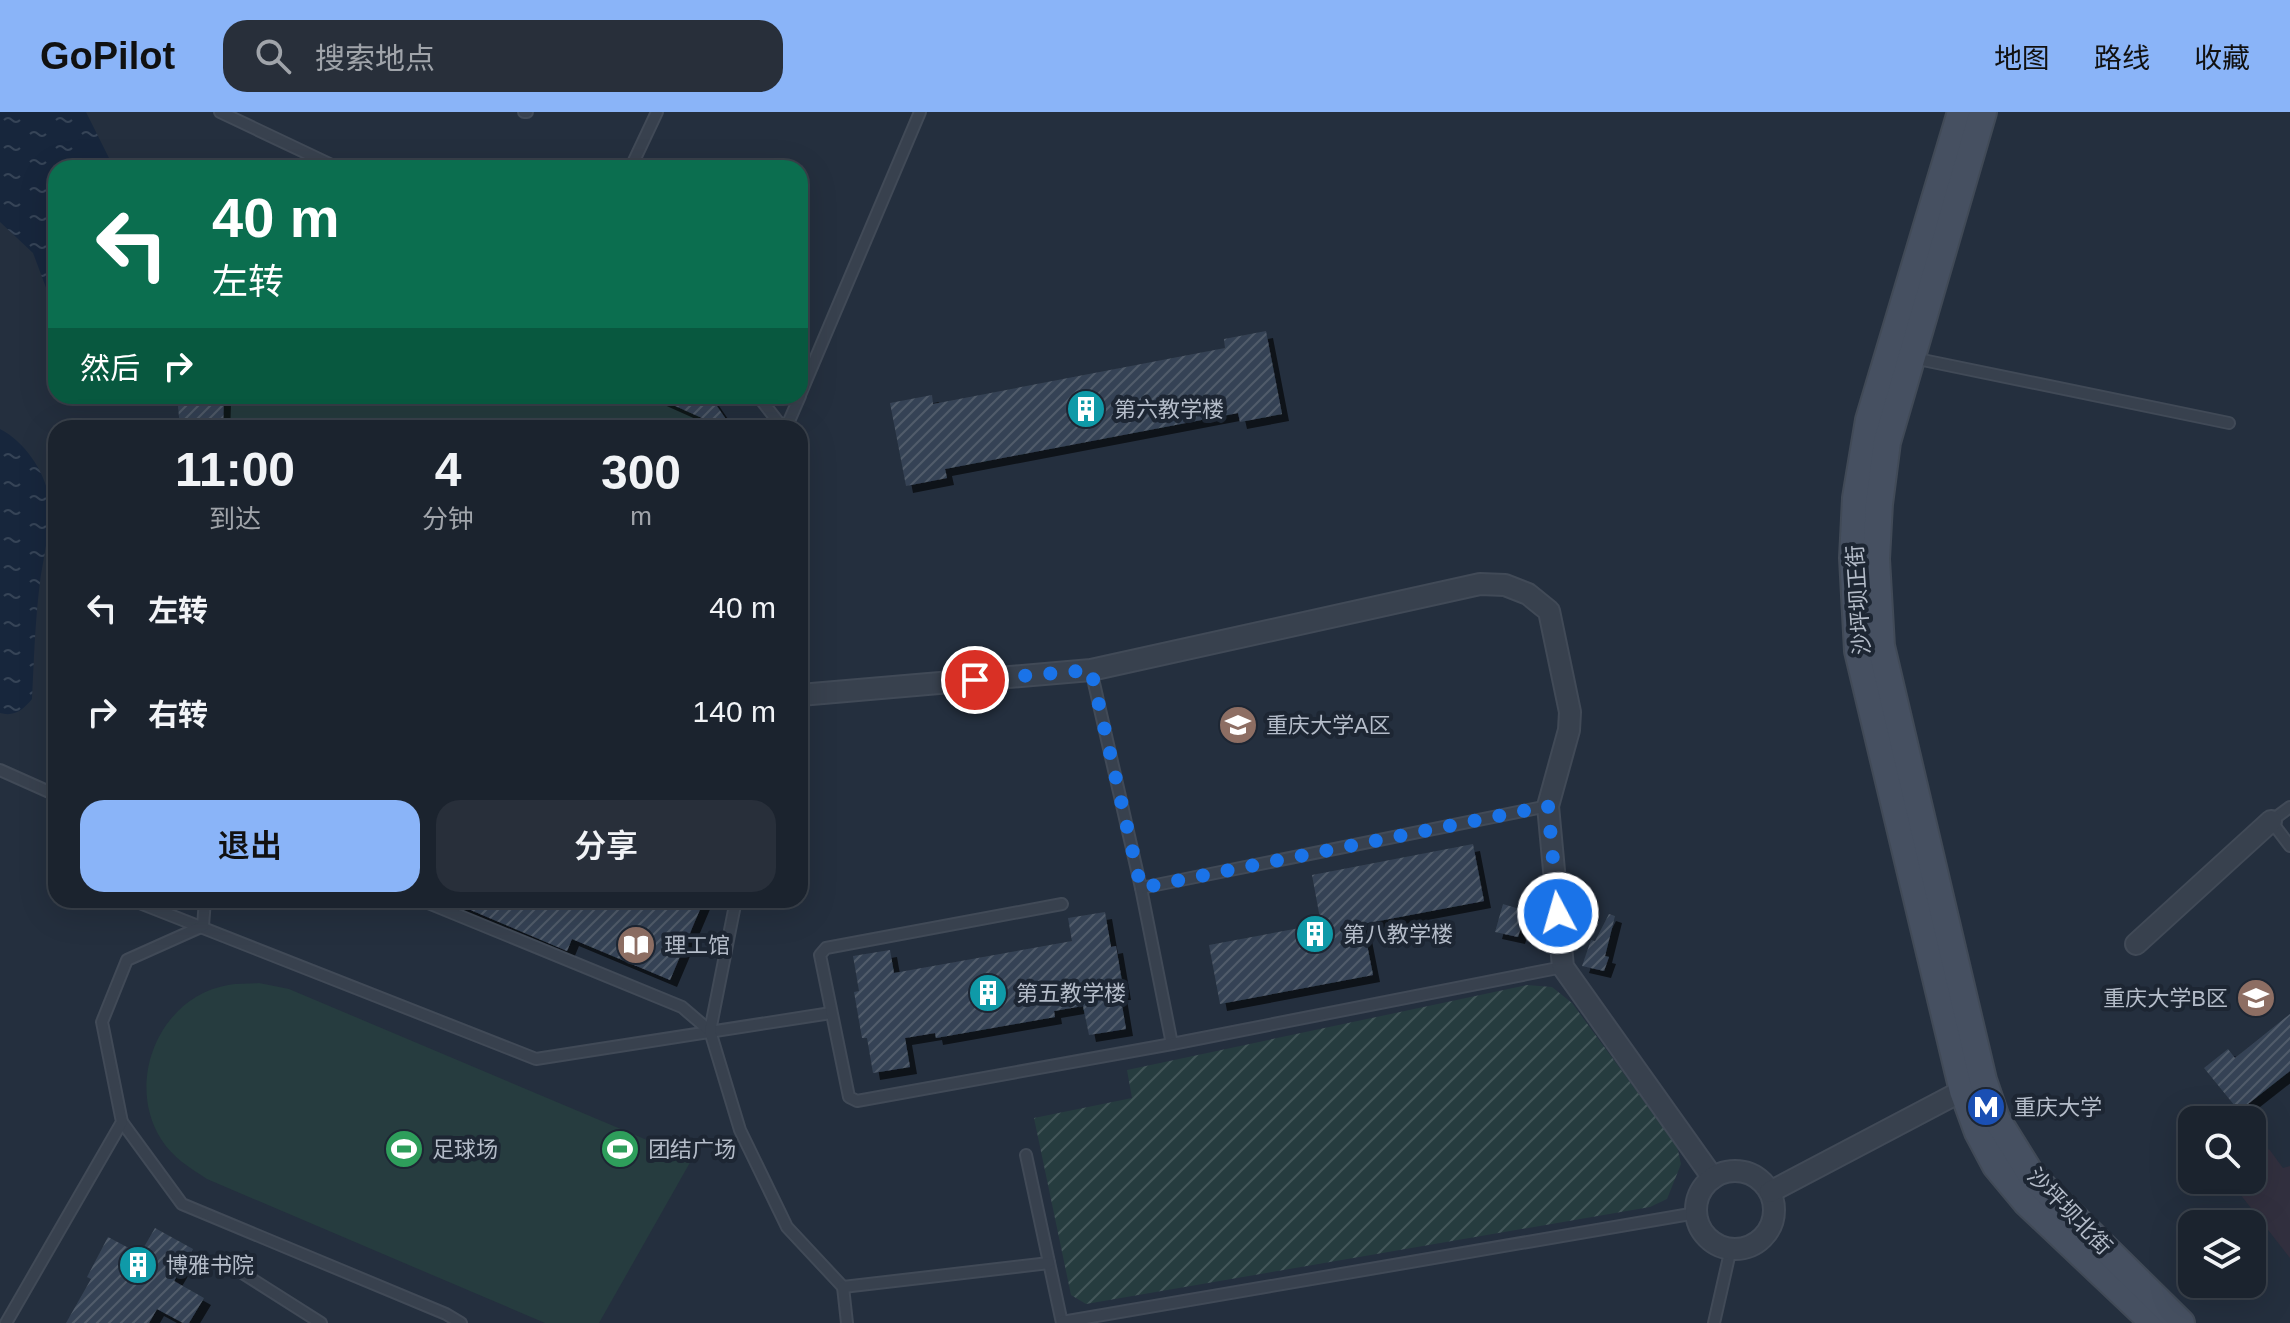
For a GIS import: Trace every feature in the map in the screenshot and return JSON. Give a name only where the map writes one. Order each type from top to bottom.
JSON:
[{"type":"main road","name":"沙坪坝正街","points":[[1961,112],[1869,420],[1856,498],[1853,558],[1858,651],[1973,1086]]},
{"type":"main road","name":"沙坪坝正街","points":[[1973,1086],[1881,646],[1876,559],[1887,442],[1983,112]]},
{"type":"main road","name":"沙坪坝北街","points":[[1973,1086],[1978,1132],[1996,1166],[2026,1202],[2154,1323]]},
{"type":"main road","name":"沙坪坝北街","points":[[1973,1086],[2032,1176],[2181,1323]]},
{"type":"street","points":[[808,694],[1091,670],[1480,584],[1505,585],[1528,594],[1549,611],[1570,712],[1569,730],[1548,806],[1563,967],[1713,1178]]},
{"type":"street","points":[[2136,944],[2271,821]]},
{"type":"street","points":[[1770,1192],[1973,1086]]},
{"type":"street","points":[[1725,1172],[1752,1174],[1770,1192],[1774,1215],[1764,1236],[1754,1244],[1731,1248],[1718,1245],[1699,1226],[1697,1199],[1703,1187],[1725,1172]]},
{"type":"lane","points":[[220,112],[321,160]]},
{"type":"lane","points":[[634,160],[657,112]]},
{"type":"lane","points":[[808,376],[920,112]]},
{"type":"lane","points":[[1911,357],[2229,423]]},
{"type":"lane","points":[[765,404],[778,420]]},
{"type":"lane","points":[[1091,670],[1141,888],[1172,1044]]},
{"type":"lane","points":[[0,770],[48,791]]},
{"type":"lane","points":[[1141,888],[1548,806]]},
{"type":"lane","points":[[2290,807],[2271,821],[2290,846]]},
{"type":"lane","points":[[1062,904],[826,948],[820,955],[845,1090],[849,1097],[857,1101],[1172,1044],[1563,967]]},
{"type":"lane","points":[[154,908],[536,1059],[831,1013]]},
{"type":"lane","points":[[203,926],[204,908]]},
{"type":"lane","points":[[441,908],[682,1007],[710,1031]]},
{"type":"lane","points":[[734,908],[710,1031],[740,1130],[787,1227],[843,1287],[847,1323]]},
{"type":"lane","points":[[203,926],[127,960],[102,1022],[122,1122],[182,1204],[461,1323]]},
{"type":"lane","points":[[6,1323],[122,1122]]},
{"type":"lane","points":[[1026,1155],[1062,1322],[1696,1213]]},
{"type":"lane","points":[[1714,1323],[1731,1248]]},
{"type":"lane","points":[[225,1262],[321,1323]]},
{"type":"lane","points":[[843,1287],[1049,1263]]},
{"type":"shaded area","points":[[2269,1149],[2283,1168],[2290,1166],[2290,1258],[2266,1227],[2266,1210],[2252,1210],[2240,1194],[2266,1194],[2266,1151]]},
{"type":"green space","points":[[224,404],[671,404],[703,420],[223,420]]},
{"type":"green space","points":[[259,983],[289,989],[692,1159],[599,1323],[545,1323],[207,1179],[170,1151],[151,1117],[147,1093],[148,1068],[155,1045],[167,1024],[183,1006],[204,993],[228,985]]},
{"type":"green space","points":[[1527,985],[1552,987],[1572,1003],[1677,1146],[1681,1164],[1667,1199],[1650,1207],[1086,1304],[1071,1295],[1034,1118],[1132,1098],[1127,1070]]},
{"type":"water","points":[[0,112],[86,112],[110,160],[48,160],[48,293],[33,253],[0,222]]},
{"type":"water","points":[[0,429],[32,457],[43,477],[48,494],[48,532],[37,611],[32,699],[14,713],[0,713]]},
{"type":"building","name":"第六教学楼","points":[[1266,331],[1282,414],[1240,422],[1238,413],[945,469],[947,478],[906,486],[890,403],[932,395],[933,404],[1225,348],[1224,339]]},
{"type":"building","points":[[178,404],[224,404],[223,420],[179,420]]},
{"type":"building","points":[[671,404],[716,404],[726,420],[702,418]]},
{"type":"building","name":"第八教学楼","points":[[1473,844],[1484,901],[1363,924],[1373,975],[1220,1004],[1209,945],[1321,924],[1312,875]]},
{"type":"building","points":[[1503,904],[1526,911],[1518,937],[1495,932]]},
{"type":"building","name":"理工馆","points":[[466,908],[701,908],[670,980],[572,939],[567,951]]},
{"type":"building","name":"第五教学楼","points":[[1105,912],[1111,947],[1116,946],[1126,1029],[1089,1035],[1083,1006],[1054,1011],[1055,1017],[936,1038],[935,1033],[905,1038],[910,1067],[873,1073],[867,1038],[862,1038],[854,992],[859,991],[853,956],[890,950],[894,973],[1072,941],[1068,918]]},
{"type":"building","points":[[1609,914],[1615,916],[1604,971],[1582,966],[1591,940],[1595,941]]},
{"type":"building","points":[[2290,1014],[2290,1071],[2245,1106],[2235,1106],[2204,1068],[2228,1049],[2235,1058]]},
{"type":"building","name":"博雅书院","points":[[155,1228],[193,1249],[174,1281],[204,1298],[189,1323],[183,1323],[157,1309],[149,1323],[66,1323],[91,1279],[87,1277],[108,1237],[140,1254]]},
{"type":"place","name":"第六教学楼","points":[[1086,409]]},
{"type":"place","name":"重庆大学A区","points":[[1238,725]]},
{"type":"place","name":"第八教学楼","points":[[1315,934]]},
{"type":"place","name":"理工馆","points":[[636,945]]},
{"type":"place","name":"第五教学楼","points":[[988,993]]},
{"type":"place","name":"重庆大学B区","points":[[2256,998]]},
{"type":"place","name":"重庆大学","points":[[1986,1107]]},
{"type":"place","name":"足球场","points":[[404,1149]]},
{"type":"place","name":"团结广场","points":[[620,1149]]},
{"type":"place","name":"博雅书院","points":[[138,1265]]},
{"type":"route","points":[[975,680],[1091,670],[1141,888],[1548,806],[1558,913]]}]
